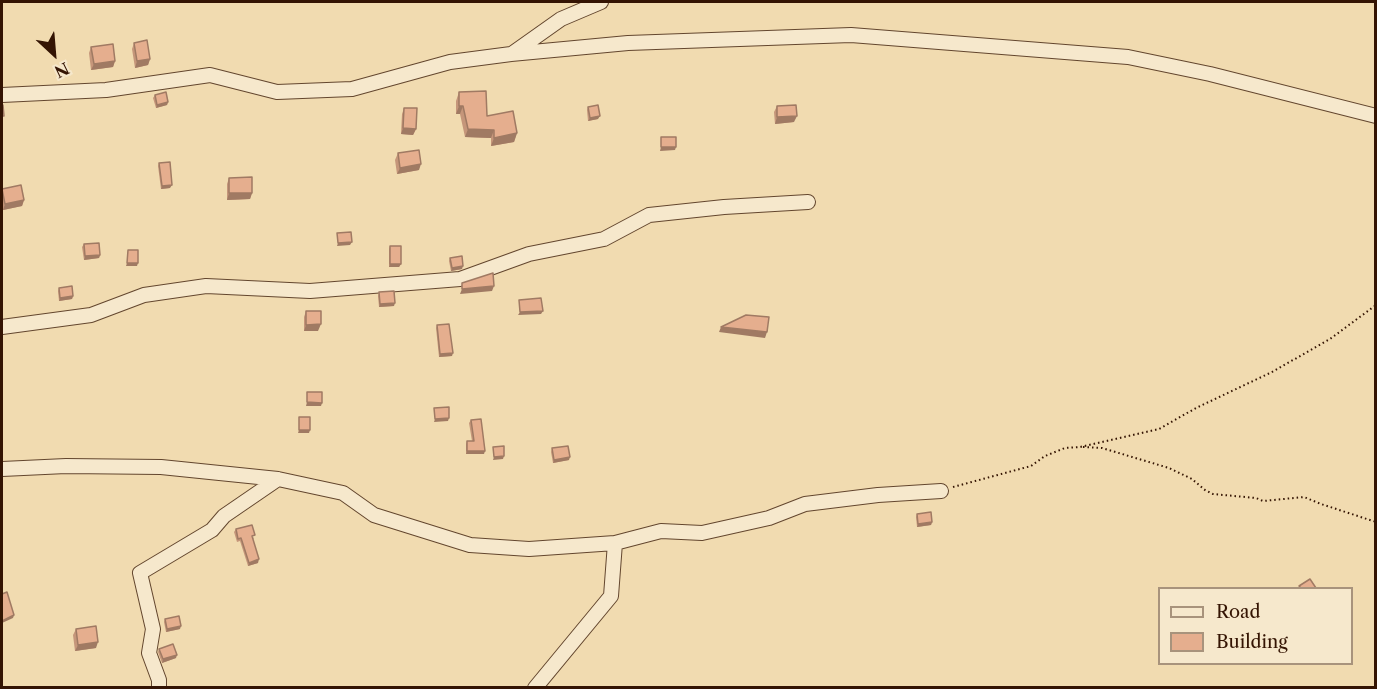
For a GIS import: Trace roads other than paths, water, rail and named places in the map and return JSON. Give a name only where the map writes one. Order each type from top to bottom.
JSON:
[{"type":"street","points":[[511,54],[561,19],[601,2]]},
{"type":"street","points":[[2,95],[106,90],[210,75],[277,92],[352,89],[450,62],[511,54],[628,43],[851,35],[1128,57],[1210,74],[1376,116]]},
{"type":"street","points":[[2,327],[91,315],[144,295],[206,286],[310,291],[460,279],[529,254],[604,239],[649,215],[724,207],[808,202]]},
{"type":"street","points":[[2,469],[66,466],[161,467],[278,479],[343,493],[374,515],[470,545],[529,549],[615,543],[661,531],[702,533],[769,518],[805,504],[878,495],[941,491]]},
{"type":"street","points":[[159,687],[159,680],[149,652],[153,629],[140,573],[212,530],[224,516],[278,479]]},
{"type":"street","points":[[535,687],[611,596],[615,543]]}]
